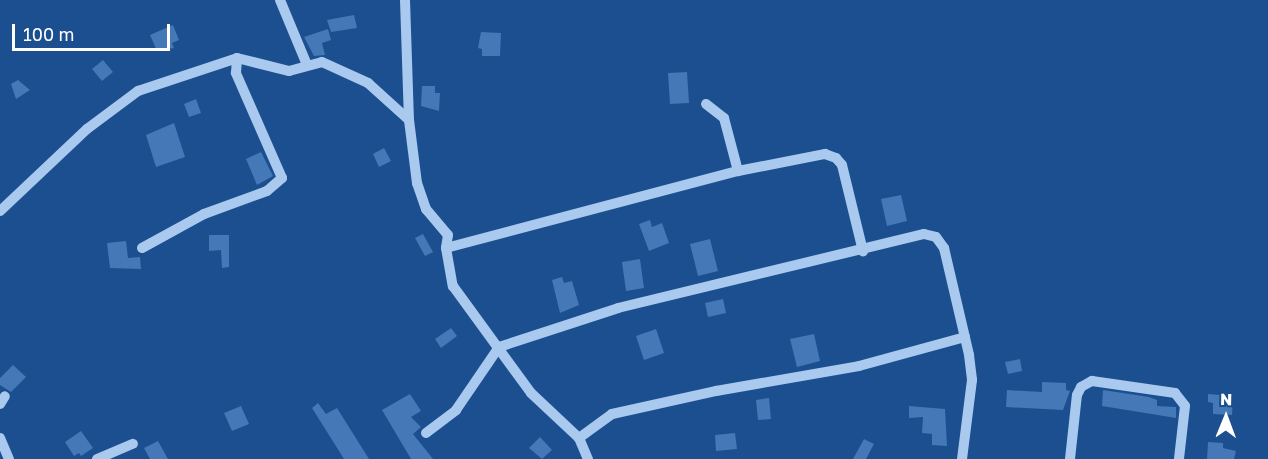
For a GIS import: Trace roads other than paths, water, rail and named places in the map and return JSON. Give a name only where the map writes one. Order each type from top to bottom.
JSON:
[{"type":"street","points":[[280,0],[307,65]]},
{"type":"street","points":[[405,0],[410,120],[417,183],[426,209],[448,235],[446,248],[453,286],[531,393],[579,438],[588,459]]},
{"type":"street","points":[[142,248],[204,214],[267,191],[282,178],[236,73],[237,58]]},
{"type":"street","points":[[0,211],[87,129],[138,91],[192,69],[237,58],[289,71],[322,62],[369,83],[410,120]]},
{"type":"street","points":[[706,104],[724,118],[738,171]]},
{"type":"street","points":[[446,248],[738,171],[825,154],[836,158],[842,165],[863,251]]},
{"type":"street","points":[[426,433],[456,410],[499,347],[618,308],[863,251],[924,234],[936,237],[944,248],[965,337],[972,380],[962,459]]},
{"type":"street","points":[[579,438],[612,414],[716,391],[859,366],[965,337]]},
{"type":"street","points":[[1070,459],[1077,396],[1081,387],[1092,381],[1175,393],[1185,406],[1179,459]]},
{"type":"street","points":[[0,438],[9,459]]},
{"type":"street","points":[[97,459],[133,444]]}]
